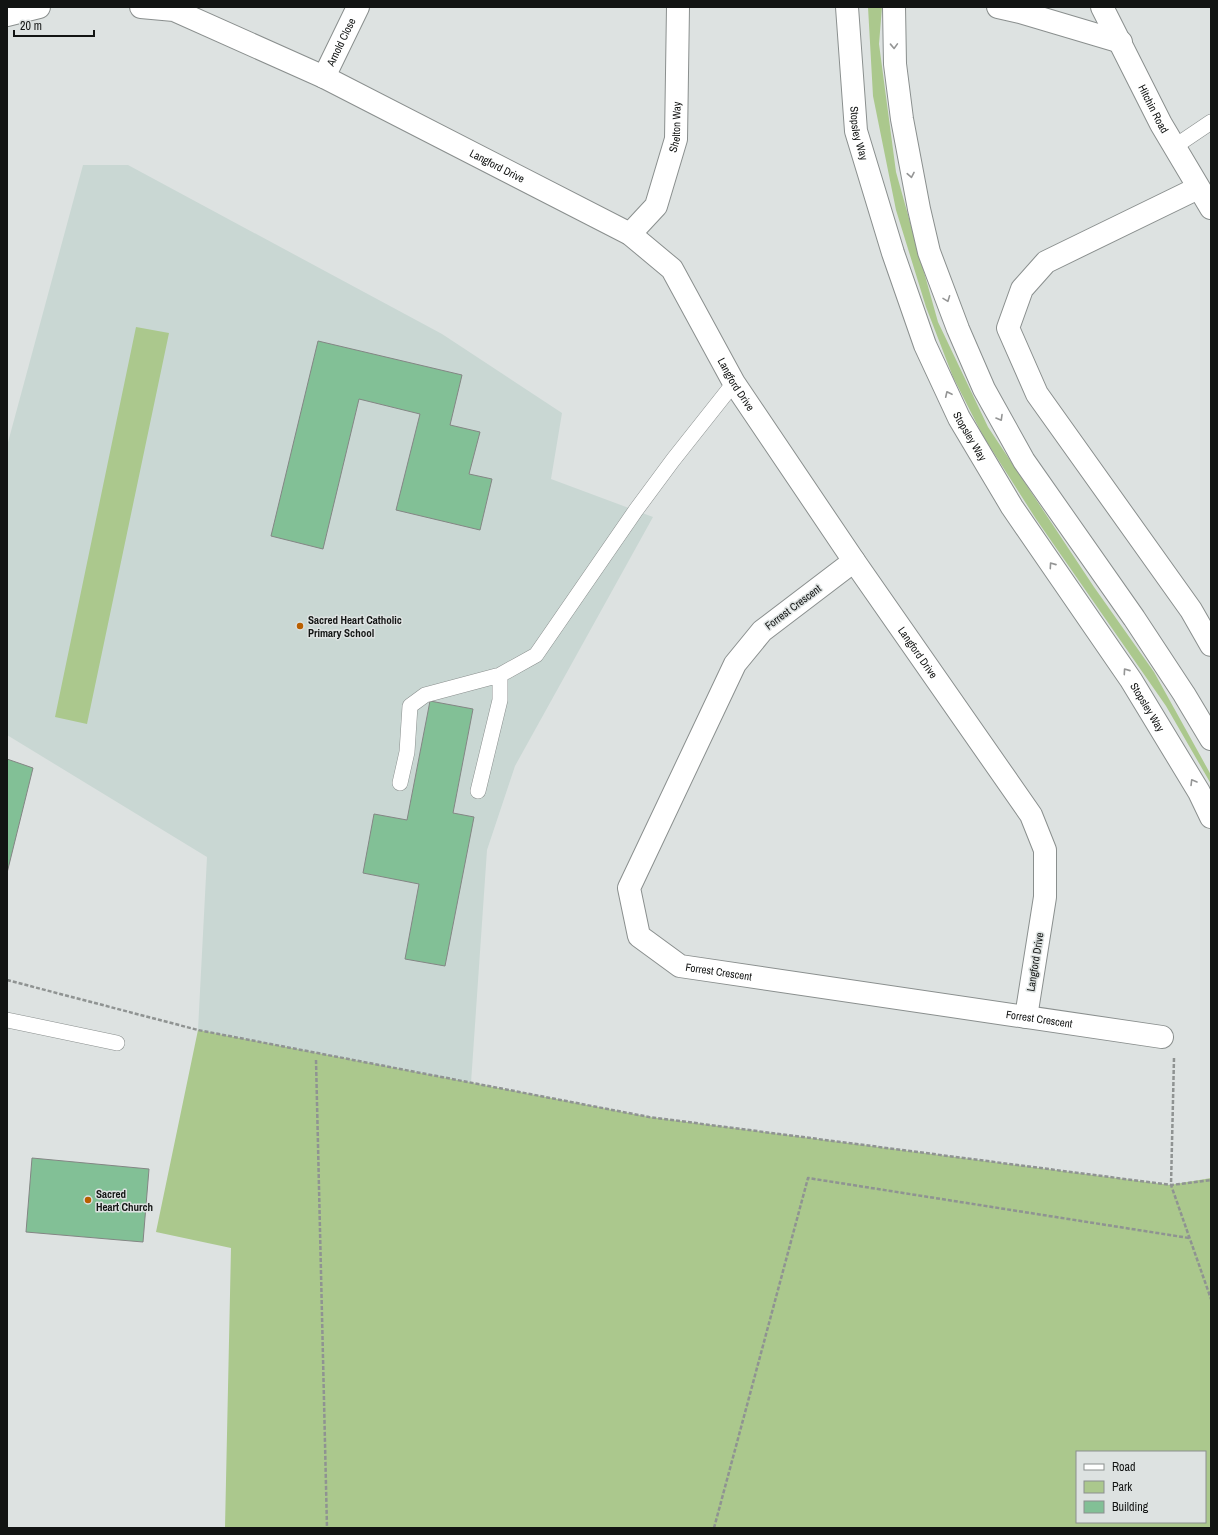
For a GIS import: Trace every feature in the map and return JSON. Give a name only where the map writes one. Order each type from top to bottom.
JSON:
[{"type":"street","points":[[7,15],[38,7]]},
{"type":"street","name":"Langford Drive","points":[[141,7],[174,10],[324,77],[630,234],[672,269],[734,383],[854,561],[1031,815],[1045,850],[1045,897],[1026,1017]]},
{"type":"street","name":"Arnold Close","points":[[324,77],[358,7]]},
{"type":"street","name":"Shelton Way","points":[[630,234],[656,206],[676,139],[678,7]]},
{"type":"street","name":"Stopsley Way","points":[[847,7],[856,131],[893,254],[925,345],[958,418],[1012,507],[1131,680],[1199,792],[1211,817]]},
{"type":"street","points":[[894,7],[895,64],[902,119],[919,209],[929,252],[958,329],[984,389],[1024,461],[1134,618],[1184,694],[1211,739]]},
{"type":"street","points":[[998,7],[1020,12],[1121,42]]},
{"type":"street","name":"Hitchin Road","points":[[1102,7],[1174,147],[1211,208]]},
{"type":"street","points":[[1198,188],[1046,262],[1022,289],[1008,328],[1037,394],[1191,610],[1211,645]]},
{"type":"street","name":"Forrest Crescent","points":[[854,561],[762,631],[735,664],[629,888],[639,936],[680,966],[1162,1037]]},
{"type":"lane","points":[[1174,147],[1211,122]]},
{"type":"lane","points":[[400,783],[407,752],[410,706],[425,695],[500,675],[536,655],[636,510],[673,460],[734,383]]},
{"type":"lane","points":[[478,791],[500,700],[500,675]]},
{"type":"lane","points":[[7,1020],[117,1043]]},
{"type":"path","points":[[7,980],[198,1030],[649,1117],[1170,1185],[1211,1180]]},
{"type":"path","points":[[1162,1037],[1162,1049],[1174,1051],[1170,1185],[1211,1299]]},
{"type":"path","points":[[316,1060],[327,1528]]},
{"type":"path","points":[[714,1528],[808,1178],[1190,1238]]},
{"type":"shaded area","name":"Sacred Heart Catholic Primary School","points":[[83,165],[128,165],[442,334],[562,413],[551,479],[653,517],[515,766],[487,850],[471,1083],[198,1030],[207,857],[7,735],[7,446]]},
{"type":"green space","points":[[868,7],[882,7],[879,44],[896,172],[938,322],[988,427],[1094,587],[1154,672],[1211,775],[1211,784],[1166,706],[1036,519],[983,436],[953,377],[926,307],[896,210],[873,96]]},
{"type":"green space","points":[[136,327],[169,333],[87,724],[55,717]]},
{"type":"green space","points":[[198,1030],[649,1117],[1170,1185],[1211,1178],[1211,1528],[225,1528],[231,1248],[156,1232]]},
{"type":"building","points":[[318,341],[462,375],[450,425],[480,432],[469,474],[492,479],[480,530],[396,510],[420,414],[359,399],[323,549],[271,536]]},
{"type":"building","points":[[430,701],[473,709],[453,813],[474,817],[445,966],[405,959],[419,884],[363,873],[374,814],[407,820]]},
{"type":"building","points":[[7,759],[33,768],[7,873]]},
{"type":"building","name":"Sacred Heart Church","points":[[32,1158],[149,1169],[143,1242],[26,1232]]},
{"type":"place","name":"Sacred Heart Catholic Primary School","points":[[300,626]]},
{"type":"place","name":"Sacred Heart Church","points":[[88,1200]]}]
